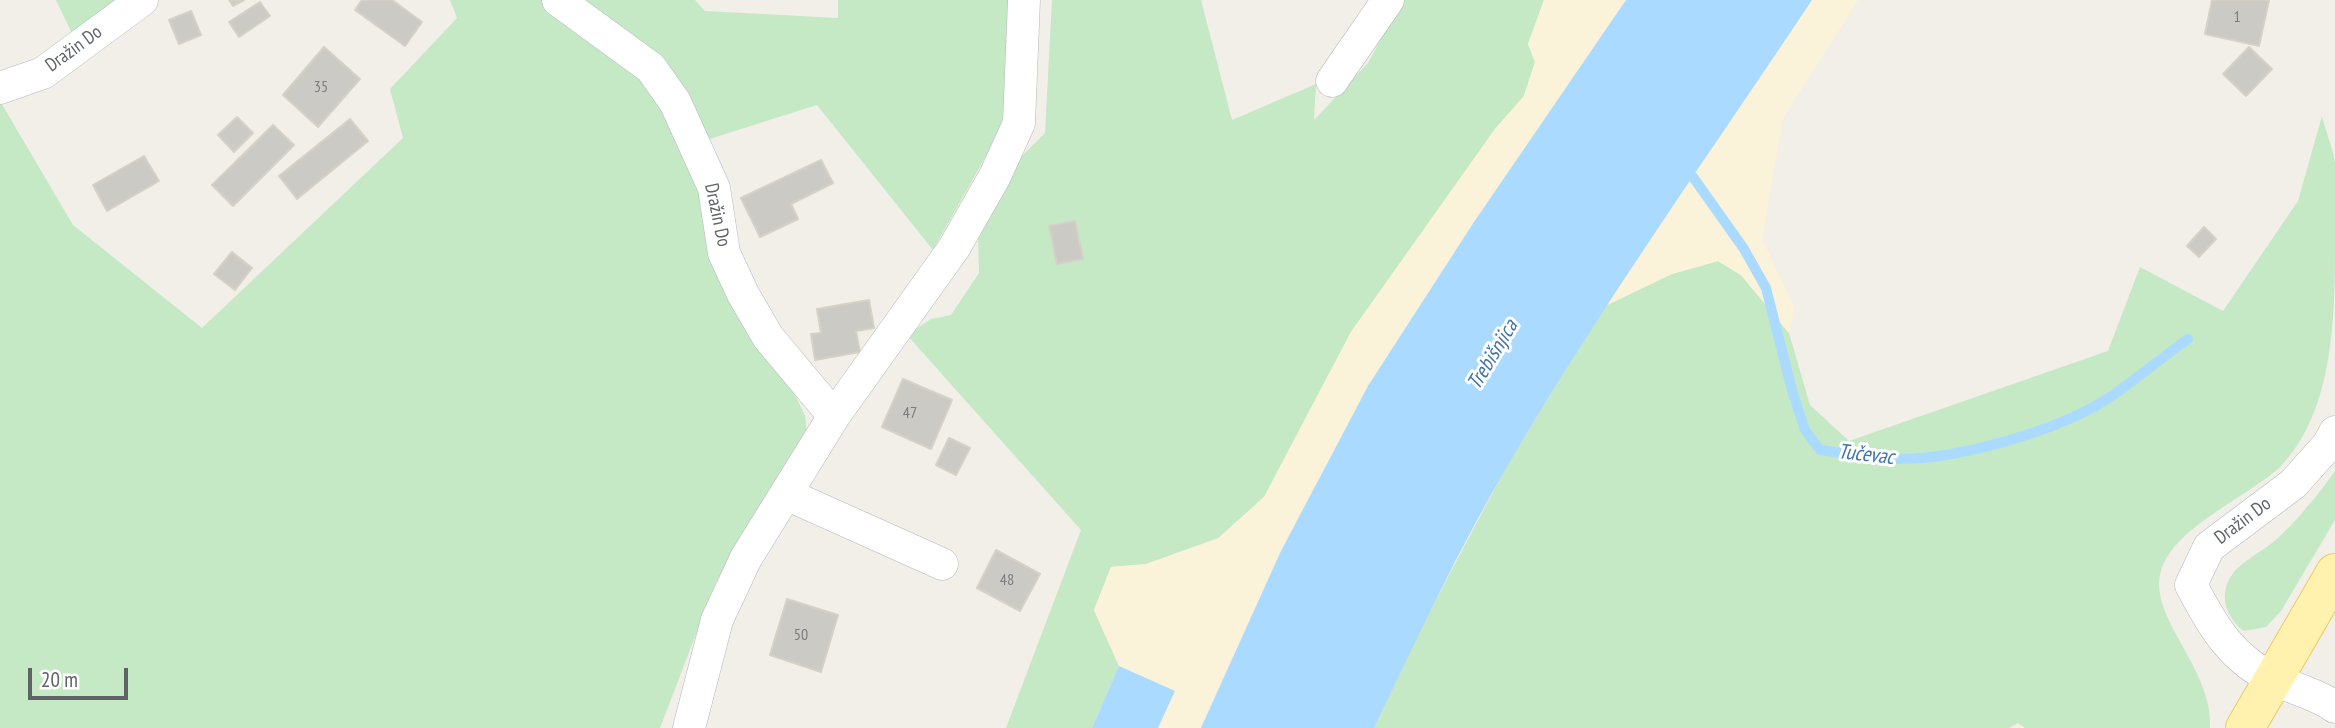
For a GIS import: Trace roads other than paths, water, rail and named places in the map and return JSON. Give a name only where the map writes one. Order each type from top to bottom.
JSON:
[{"type":"main road","points":[[2245,728],[2335,573]]},
{"type":"street","name":"Dražin Do","points":[[0,88],[43,72],[142,0]]},
{"type":"street","name":"Dražin Do","points":[[558,0],[651,68],[675,102],[714,188],[724,253],[743,294],[768,337],[834,416]]},
{"type":"street","points":[[689,728],[717,620],[746,558],[834,416],[954,248],[995,176],[1019,123],[1024,0]]},
{"type":"street","points":[[1332,81],[1388,0]]},
{"type":"street","name":"Dražin Do","points":[[2274,680],[2238,658],[2210,621],[2191,586],[2209,547],[2293,484],[2328,445],[2335,432]]},
{"type":"street","points":[[786,494],[942,564]]},
{"type":"street","points":[[2274,680],[2321,697],[2335,707]]},
{"type":"water","name":"Trebišnjica","points":[[1626,0],[1812,0],[1620,285],[1546,401],[1457,559],[1374,728],[1201,728],[1281,551],[1368,386],[1474,222]]},
{"type":"water","points":[[1119,666],[1175,691],[1158,728],[1092,728]]},
{"type":"waterway","name":"Tučevac","points":[[1693,177],[1744,249],[1766,288],[1793,394],[1805,430],[1820,450],[1876,458],[1920,458],[1976,449],[2036,432],[2110,397],[2188,339]]}]
